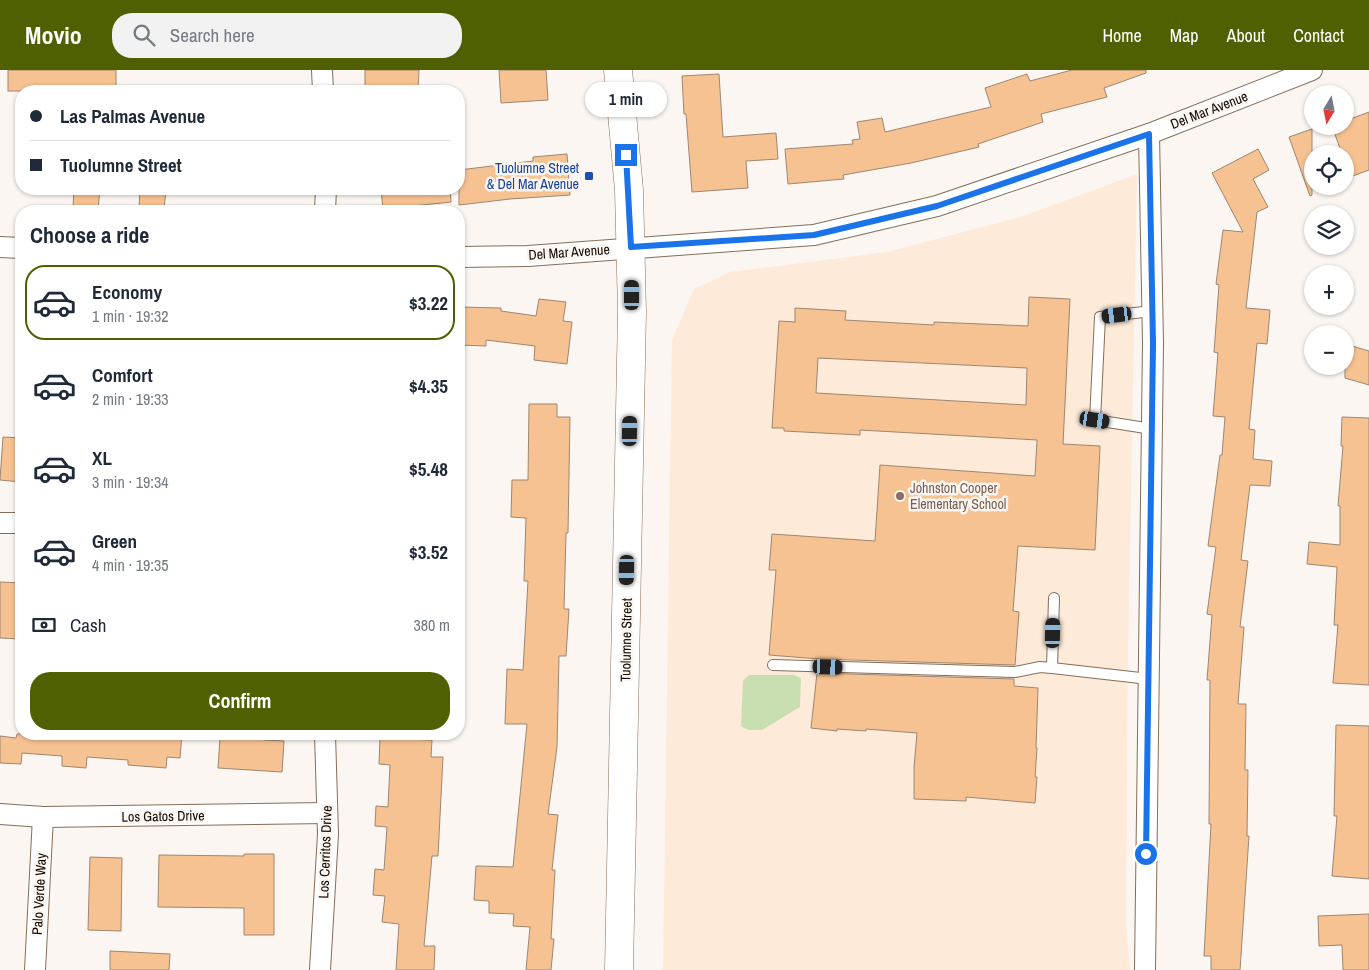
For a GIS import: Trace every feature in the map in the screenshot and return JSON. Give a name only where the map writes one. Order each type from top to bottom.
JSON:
[{"type":"main road","name":"Tuolumne Street","points":[[618,70],[628,181],[632,311],[619,970]]},
{"type":"street","points":[[322,70],[323,85]]},
{"type":"street","name":"Del Mar Avenue","points":[[465,257],[528,256],[814,235],[937,206],[1149,134],[1312,70]]},
{"type":"street","points":[[1145,970],[1152,428],[1149,134]]},
{"type":"street","points":[[0,247],[15,248]]},
{"type":"street","points":[[0,523],[15,523]]},
{"type":"street","name":"Los Cerritos Drive","points":[[320,970],[328,834],[324,740]]},
{"type":"street","name":"Los Gatos Drive","points":[[0,814],[43,817],[327,813]]},
{"type":"street","name":"Palo Verde Way","points":[[35,970],[43,817]]},
{"type":"lane","points":[[1152,311],[1100,317],[1095,420],[1152,428]]},
{"type":"lane","points":[[1052,668],[1054,598]]},
{"type":"lane","points":[[772,665],[1015,672],[1040,667],[1148,679]]},
{"type":"shaded area","name":"Johnston Cooper Elementary School","points":[[1137,174],[1128,651],[1126,923],[1130,970],[663,970],[672,340],[694,289],[730,272],[887,252],[1021,217]]},
{"type":"green space","points":[[749,675],[794,675],[801,678],[800,707],[762,730],[748,730],[741,726],[743,681]]},
{"type":"building","points":[[8,70],[116,70],[116,85],[15,85],[15,91],[8,91]]},
{"type":"building","points":[[365,70],[419,70],[418,85],[365,85]]},
{"type":"building","points":[[499,70],[546,70],[548,100],[501,103]]},
{"type":"building","points":[[1072,70],[1146,70],[1146,73],[1104,88],[1107,97],[1041,114],[1043,122],[978,144],[979,147],[911,163],[843,175],[844,179],[788,184],[785,149],[853,144],[852,140],[860,139],[857,122],[882,118],[885,132],[991,107],[985,88],[1027,74],[1030,81]]},
{"type":"building","points":[[719,74],[723,137],[776,133],[778,159],[746,161],[748,188],[692,192],[682,76]]},
{"type":"building","points":[[1369,112],[1369,170],[1354,176],[1354,145],[1339,145],[1335,135],[1354,135],[1354,118]]},
{"type":"building","points":[[1304,132],[1304,135],[1312,135],[1312,145],[1304,145],[1304,179],[1289,137]]},
{"type":"building","points":[[1258,149],[1269,170],[1253,179],[1268,207],[1257,212],[1246,308],[1270,310],[1267,344],[1257,343],[1249,429],[1255,430],[1253,459],[1272,461],[1270,486],[1250,485],[1241,560],[1248,561],[1240,627],[1244,627],[1238,704],[1246,704],[1245,770],[1248,770],[1247,836],[1249,836],[1240,970],[1211,970],[1211,956],[1204,956],[1211,824],[1209,824],[1210,680],[1207,680],[1212,615],[1207,614],[1216,547],[1208,546],[1220,455],[1222,455],[1225,417],[1213,416],[1218,353],[1214,352],[1219,285],[1216,284],[1223,230],[1243,232],[1212,173]]},
{"type":"building","points":[[567,154],[570,195],[459,205],[459,195],[465,195],[465,169],[533,161],[533,157]]},
{"type":"building","points":[[74,195],[99,195],[98,205],[73,205]]},
{"type":"building","points":[[140,195],[165,195],[164,205],[139,205]]},
{"type":"building","points":[[382,195],[450,195],[451,202],[422,205],[383,205]]},
{"type":"building","points":[[1029,297],[1070,299],[1063,444],[1100,446],[1095,550],[1018,546],[1013,611],[1019,612],[1015,665],[819,659],[769,655],[776,570],[769,570],[772,534],[875,541],[880,465],[1035,476],[1037,440],[860,430],[860,435],[784,431],[784,428],[772,428],[779,321],[795,322],[795,308],[846,311],[845,320],[934,325],[934,322],[1028,326]],"holes":[[[818,358],[1027,368],[1026,405],[816,393]]]},
{"type":"building","points":[[539,299],[566,302],[563,321],[572,322],[567,364],[534,360],[535,346],[486,340],[486,346],[465,345],[465,307],[501,308],[501,311],[536,316]]},
{"type":"building","points":[[1354,347],[1369,351],[1369,385],[1345,378],[1345,375],[1354,375]]},
{"type":"building","points":[[529,404],[557,404],[557,417],[570,417],[568,533],[566,533],[564,609],[569,609],[566,656],[559,656],[557,747],[548,814],[558,815],[552,870],[555,870],[551,939],[554,939],[551,970],[526,970],[530,927],[513,926],[514,914],[489,913],[489,901],[474,900],[476,866],[513,867],[527,724],[505,724],[507,669],[523,670],[528,581],[524,581],[526,518],[511,517],[512,480],[528,480]]},
{"type":"building","points":[[1342,417],[1369,418],[1369,685],[1333,683],[1338,625],[1334,625],[1337,567],[1307,564],[1309,542],[1340,545],[1340,506],[1338,506],[1343,446],[1341,446]]},
{"type":"building","points":[[3,437],[15,438],[15,481],[0,480]]},
{"type":"building","points":[[0,582],[15,583],[15,639],[0,638]]},
{"type":"building","points":[[817,673],[1014,679],[1014,686],[1038,688],[1035,803],[966,797],[966,801],[914,799],[917,733],[866,729],[866,731],[837,729],[837,731],[811,728]]},
{"type":"building","points":[[1336,725],[1369,726],[1369,879],[1332,876],[1337,816],[1334,816]]},
{"type":"building","points":[[0,736],[15,738],[15,740],[182,740],[180,758],[167,757],[166,768],[128,765],[128,760],[87,757],[86,768],[62,766],[62,756],[22,753],[21,764],[0,763]]},
{"type":"building","points":[[220,740],[284,741],[282,772],[218,768]]},
{"type":"building","points":[[380,740],[432,740],[431,757],[443,757],[438,856],[432,856],[424,946],[435,946],[434,970],[396,970],[399,924],[382,922],[385,896],[373,895],[375,869],[384,870],[387,827],[375,826],[376,806],[388,807],[390,765],[379,764]]},
{"type":"building","points":[[244,854],[274,854],[274,935],[244,935],[244,908],[158,907],[159,855],[244,856]]},
{"type":"building","points":[[90,857],[122,858],[121,931],[88,930]]},
{"type":"building","points":[[1369,914],[1369,970],[1343,970],[1342,945],[1319,946],[1318,916]]},
{"type":"building","points":[[110,951],[170,954],[169,970],[110,970]]},
{"type":"place","name":"Tuolumne Street & Del Mar Avenue","points":[[589,176]]},
{"type":"place","name":"Johnston Cooper Elementary School","points":[[900,496]]},
{"type":"route","points":[[626,155],[631,247],[814,235],[937,206],[1149,134],[1153,343],[1146,854]]}]
